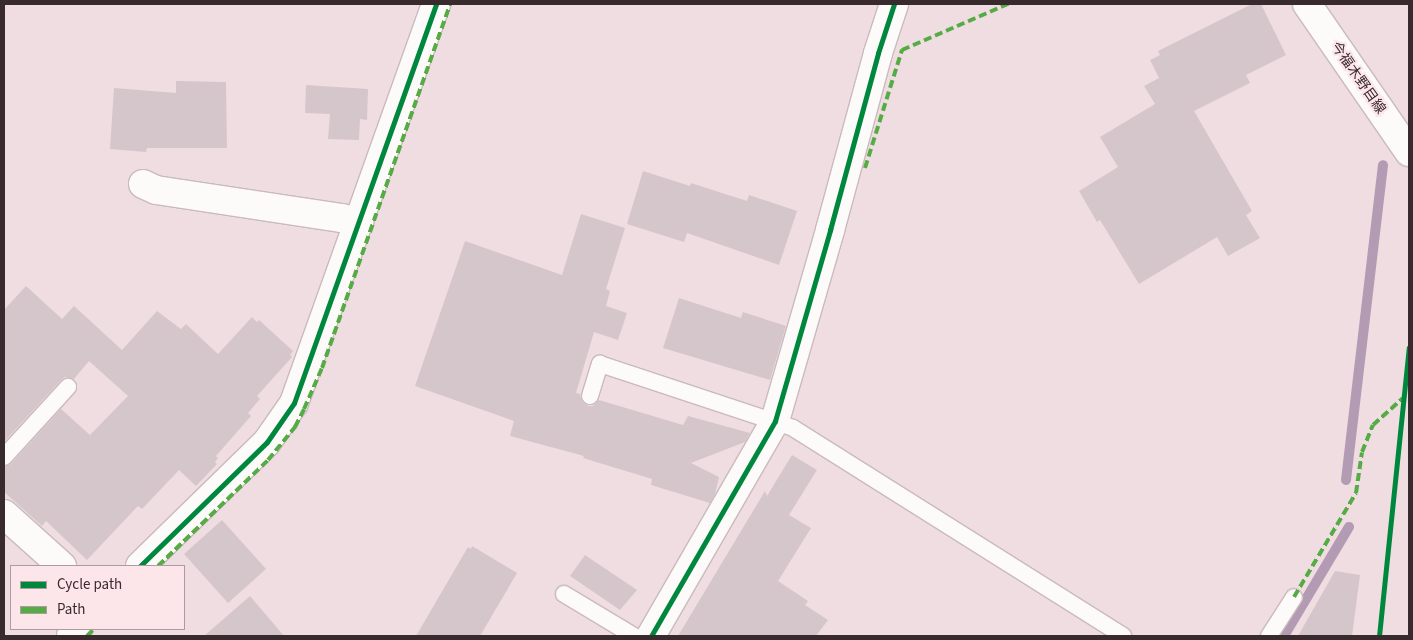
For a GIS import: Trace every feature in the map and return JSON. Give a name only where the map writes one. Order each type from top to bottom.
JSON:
[{"type":"street","points":[[141,565],[268,442],[294,403],[436,4]]},
{"type":"street","points":[[651,636],[775,421],[878,53],[894,4]]},
{"type":"street","name":"今福木野目線","points":[[1307,4],[1409,152]]},
{"type":"street","points":[[143,184],[156,190],[342,218],[359,223]]},
{"type":"street","points":[[4,514],[61,565]]},
{"type":"lane","points":[[590,396],[600,364],[793,428],[1123,636]]},
{"type":"lane","points":[[4,457],[68,387]]},
{"type":"lane","points":[[564,594],[634,636]]},
{"type":"lane","points":[[1269,636],[1294,597]]},
{"type":"building","points":[[1252,4],[1261,4],[1286,55],[1246,75],[1250,83],[1194,111],[1252,211],[1246,215],[1260,238],[1228,256],[1217,237],[1139,284],[1100,220],[1097,222],[1079,191],[1118,167],[1100,137],[1155,104],[1144,86],[1159,78],[1150,60],[1160,55],[1158,51]]},
{"type":"building","points":[[176,81],[226,82],[227,148],[147,148],[146,152],[110,149],[114,88],[176,93]]},
{"type":"building","points":[[306,85],[368,89],[367,120],[360,119],[359,140],[328,139],[330,114],[305,113]]},
{"type":"building","points":[[643,171],[690,186],[691,183],[747,201],[749,195],[797,211],[779,265],[687,233],[684,242],[627,224]]},
{"type":"building","points":[[581,214],[625,228],[606,289],[610,291],[606,306],[627,313],[618,340],[594,332],[576,393],[580,394],[582,402],[588,406],[593,406],[599,400],[683,425],[688,416],[750,433],[745,442],[691,463],[719,477],[715,494],[710,503],[651,485],[652,479],[583,458],[584,456],[510,436],[514,421],[415,386],[465,241],[562,275]]},
{"type":"building","points":[[26,286],[62,319],[74,306],[122,350],[157,311],[181,329],[186,324],[218,354],[252,317],[257,322],[259,320],[293,351],[290,355],[292,357],[257,396],[260,399],[248,413],[251,416],[216,456],[218,458],[215,462],[217,464],[196,486],[179,470],[142,509],[138,506],[87,560],[46,521],[42,526],[4,492],[4,467],[11,464],[61,409],[90,435],[128,396],[89,361],[74,379],[65,377],[61,380],[4,442],[4,310]]},
{"type":"building","points":[[679,298],[741,318],[743,312],[786,326],[770,380],[663,348]]},
{"type":"building","points":[[792,455],[817,470],[789,515],[811,528],[778,581],[808,601],[805,605],[828,620],[816,636],[678,636],[765,491],[767,496]]},
{"type":"building","points":[[222,520],[266,569],[228,603],[184,554]]},
{"type":"building","points":[[472,546],[517,573],[480,636],[416,636],[468,547],[471,549]]},
{"type":"building","points":[[585,555],[637,590],[620,610],[570,576]]},
{"type":"building","points":[[1335,571],[1360,575],[1352,636],[1298,636]]},
{"type":"building","points":[[250,596],[284,636],[204,636]]},
{"type":"waterway","points":[[1346,480],[1383,165]]},
{"type":"waterway","points":[[1284,636],[1349,527]]},
{"type":"marked path","points":[[159,565],[268,460],[295,427],[322,368],[450,4]]},
{"type":"marked path","points":[[865,168],[902,50],[1008,4]]},
{"type":"marked path","points":[[1294,597],[1356,493],[1362,452],[1373,425],[1403,398]]},
{"type":"marked path","points":[[87,636],[93,630]]},
{"type":"cycle path","points":[[141,565],[267,442],[294,403],[436,4]]},
{"type":"cycle path","points":[[651,636],[775,421],[878,53],[894,4]]},
{"type":"cycle path","points":[[1379,636],[1409,348]]}]
